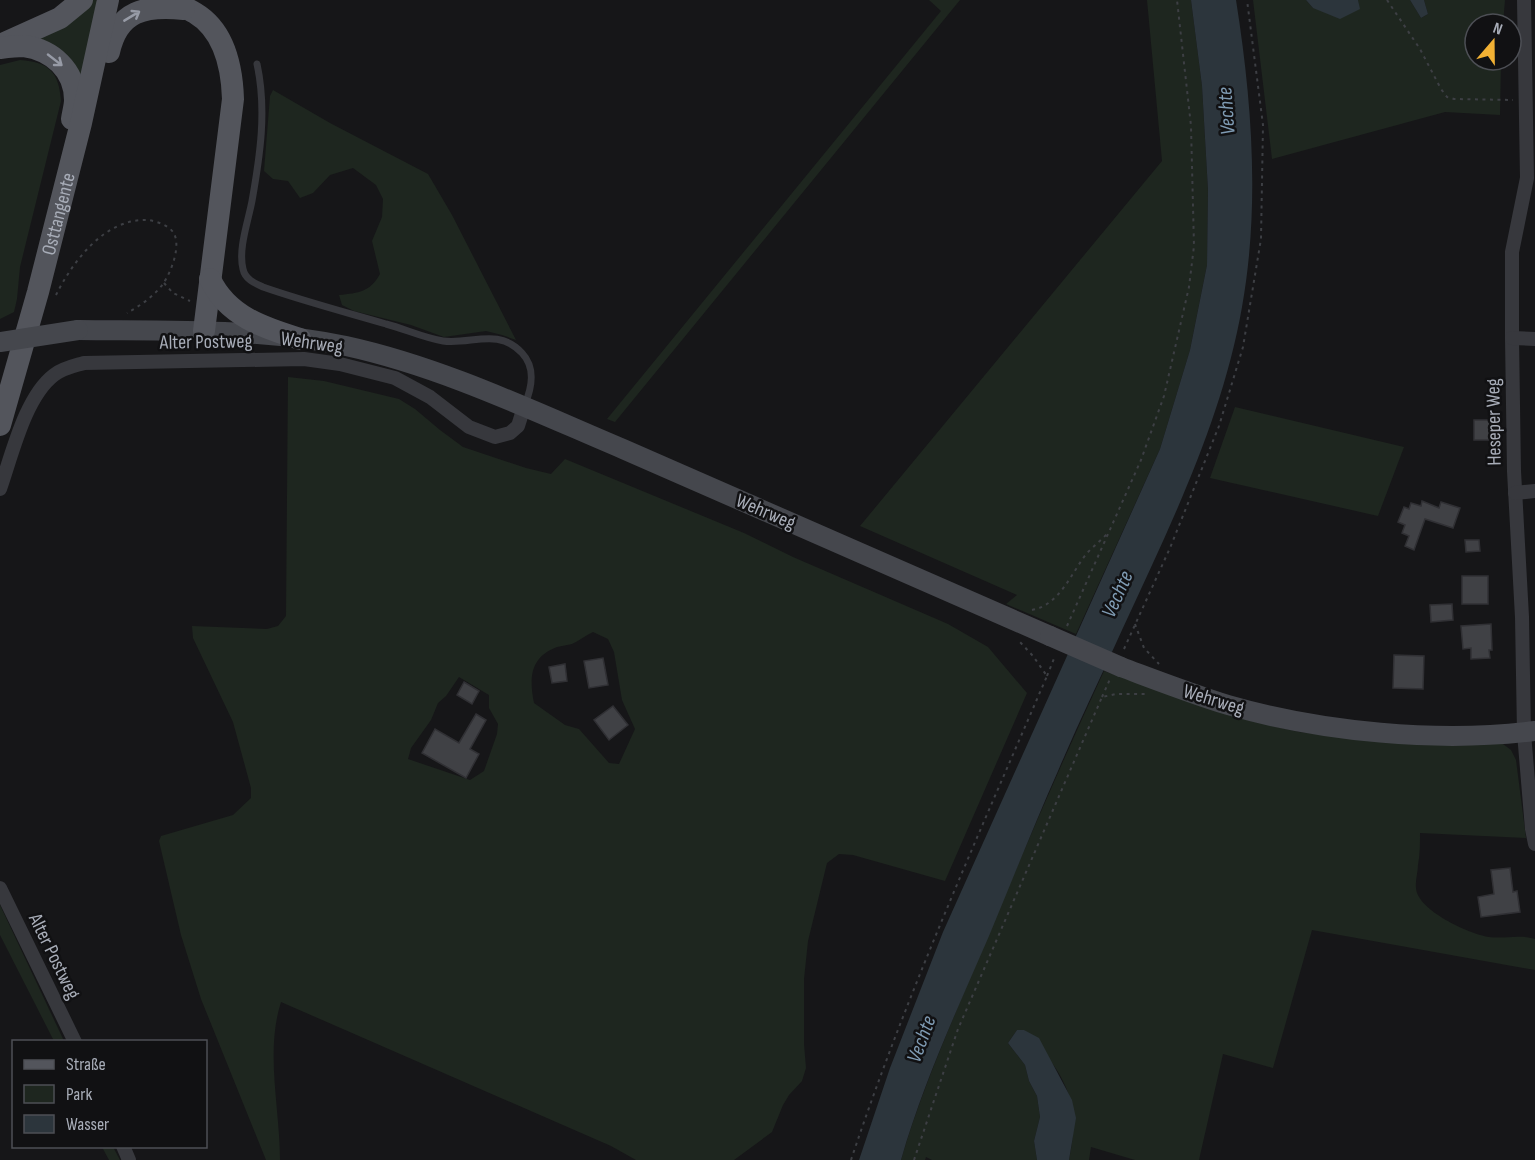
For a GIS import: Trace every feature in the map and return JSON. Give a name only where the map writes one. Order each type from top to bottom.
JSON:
[{"type":"main road","points":[[0,46],[60,18],[82,0]]},
{"type":"main road","name":"Osttangente","points":[[0,425],[68,175],[108,0]]},
{"type":"main road","points":[[81,123],[104,72],[111,40],[119,25],[133,14],[148,8],[177,4],[195,13],[220,40],[228,57],[233,99],[204,331]]},
{"type":"main road","points":[[0,46],[22,46],[39,50],[52,56],[68,73],[75,99],[68,175]]},
{"type":"main road","points":[[210,279],[217,293],[228,306],[241,315],[266,329],[300,339]]},
{"type":"street","name":"Heseper Weg","points":[[1524,0],[1527,178],[1512,252],[1512,338],[1515,493],[1529,732],[1532,829],[1535,844]]},
{"type":"street","name":"Wehrweg","points":[[0,342],[78,330],[204,331],[300,339],[346,346],[456,380],[524,407],[784,518],[1056,641],[1172,686],[1227,704],[1318,725],[1374,731],[1445,735],[1529,732]]},
{"type":"street","points":[[1512,338],[1535,339]]},
{"type":"street","name":"Alter Postweg","points":[[0,489],[33,398],[54,375],[67,367],[84,363],[304,359],[340,364],[395,378],[413,386],[469,427],[495,437],[510,433],[518,426],[524,407]]},
{"type":"street","points":[[1515,493],[1535,491]]},
{"type":"street","name":"Alter Postweg","points":[[0,888],[75,1040]]},
{"type":"lane","points":[[257,64],[262,90],[262,120],[256,180],[243,249],[243,269],[246,276],[251,281],[269,289],[442,341],[489,338],[501,340],[521,352],[532,372],[532,383],[524,407]]},
{"type":"path","points":[[851,1160],[873,1093],[909,998],[1047,676],[1056,641],[1142,460],[1164,396],[1189,287],[1194,246],[1191,126],[1177,0]]},
{"type":"path","points":[[914,1160],[958,1029],[1102,697],[1170,548],[1219,426],[1243,347],[1261,239],[1263,125],[1247,0]]},
{"type":"path","points":[[1387,0],[1420,49],[1447,97],[1466,100],[1525,100]]},
{"type":"path","points":[[57,295],[65,277],[82,256],[113,228],[141,220],[152,220],[168,226],[174,233],[176,253],[164,283],[141,306],[122,314]]},
{"type":"path","points":[[1029,611],[1043,608],[1053,601],[1088,552],[1108,533]]},
{"type":"path","points":[[1004,616],[1005,625],[1033,656],[1047,676]]},
{"type":"path","points":[[1135,624],[1144,648],[1171,676],[1172,686]]},
{"type":"path","points":[[1102,697],[1116,694],[1146,694]]},
{"type":"green space","points":[[92,0],[98,3],[83,76],[28,37]]},
{"type":"green space","points":[[929,0],[960,0],[615,422],[607,419],[941,11]]},
{"type":"green space","points":[[1147,0],[1191,0],[1202,86],[1208,190],[1207,265],[1190,350],[1160,449],[1076,634],[1006,604],[1017,595],[860,526],[1162,161]]},
{"type":"green space","points":[[1253,0],[1306,0],[1313,8],[1359,9],[1358,0],[1410,0],[1421,18],[1428,14],[1424,0],[1505,0],[1504,12],[1463,12],[1463,72],[1501,72],[1500,115],[1445,112],[1272,159]]},
{"type":"green space","points":[[20,60],[38,63],[51,70],[58,83],[61,101],[20,267],[14,312],[0,319],[0,65]]},
{"type":"green space","points":[[273,90],[330,123],[428,174],[452,215],[516,340],[486,331],[444,337],[411,325],[354,311],[342,305],[339,295],[368,288],[380,274],[372,241],[382,217],[383,199],[376,185],[353,168],[330,175],[313,193],[300,198],[288,181],[273,179],[264,171],[270,96]]},
{"type":"green space","points":[[288,377],[324,381],[399,399],[463,447],[551,474],[565,459],[744,533],[793,557],[948,624],[988,647],[1027,693],[945,881],[853,855],[839,854],[827,863],[808,941],[804,979],[806,1068],[802,1081],[783,1105],[772,1132],[734,1160],[636,1160],[611,1146],[281,1002],[274,1040],[280,1160],[266,1160],[201,999],[181,935],[159,841],[161,836],[233,815],[251,798],[251,788],[233,722],[193,638],[192,626],[267,629],[278,626],[286,616]],"holes":[[[593,632],[608,639],[614,652],[622,700],[635,729],[619,764],[609,763],[579,729],[565,725],[534,703],[532,677],[541,656],[557,647],[572,644]],[[459,677],[489,695],[489,708],[498,724],[497,734],[484,771],[470,780],[408,759],[411,748],[431,720],[438,703],[446,696]]]},
{"type":"green space","points":[[1235,407],[1404,447],[1378,516],[1210,478]]},
{"type":"green space","points":[[1104,671],[1239,718],[1299,732],[1361,739],[1503,744],[1511,750],[1516,760],[1526,838],[1420,833],[1416,888],[1425,905],[1457,926],[1489,937],[1535,939],[1535,970],[1312,930],[1273,1068],[1223,1054],[1199,1160],[1135,1160],[1091,1147],[1089,1160],[1069,1160],[1073,1120],[1066,1088],[1050,1060],[1038,1045],[1024,1030],[1017,1030],[1008,1043],[1025,1065],[1029,1081],[1037,1096],[1040,1117],[1034,1141],[1037,1160],[932,1160],[926,1157],[925,1160],[901,1160],[928,1080],[981,951]]},
{"type":"green space","points":[[0,905],[64,1040],[53,1040],[0,935]]},
{"type":"green space","points":[[103,1148],[114,1148],[120,1160],[109,1160]]},
{"type":"water","name":"Vechte","points":[[1191,0],[1236,0],[1250,115],[1252,192],[1248,269],[1242,307],[1222,391],[1176,512],[1066,753],[941,1047],[901,1160],[859,1160],[890,1068],[943,932],[1160,449],[1190,350],[1207,265],[1208,190],[1202,86]]},
{"type":"water","points":[[1306,0],[1358,0],[1360,9],[1340,19],[1313,8]]},
{"type":"water","points":[[1410,0],[1424,0],[1428,14],[1421,18]]},
{"type":"water","points":[[1017,1030],[1024,1030],[1039,1038],[1072,1100],[1076,1118],[1069,1160],[1037,1160],[1034,1141],[1040,1117],[1037,1096],[1029,1081],[1025,1065],[1008,1043]]},
{"type":"building","points":[[1474,420],[1492,420],[1492,440],[1474,440]]},
{"type":"building","points":[[1422,501],[1439,508],[1441,502],[1460,508],[1453,528],[1425,519],[1414,550],[1405,546],[1409,536],[1402,533],[1405,525],[1398,522],[1404,507],[1409,509],[1411,503],[1421,506]]},
{"type":"building","points":[[1465,540],[1479,540],[1480,551],[1466,552]]},
{"type":"building","points":[[1462,576],[1488,576],[1488,604],[1462,604]]},
{"type":"building","points":[[1452,604],[1453,620],[1431,622],[1430,605]]},
{"type":"building","points":[[1491,624],[1490,658],[1471,659],[1471,648],[1463,649],[1461,626]]},
{"type":"building","points":[[1394,655],[1424,656],[1423,689],[1393,688]]},
{"type":"building","points":[[603,658],[608,685],[589,688],[584,661]]},
{"type":"building","points":[[565,664],[567,681],[552,683],[549,667]]},
{"type":"building","points":[[464,682],[479,691],[472,704],[457,695]]},
{"type":"building","points":[[613,706],[628,725],[609,740],[594,720]]},
{"type":"building","points":[[476,714],[486,720],[470,749],[479,754],[466,778],[422,753],[435,729],[459,743]]},
{"type":"building","points":[[1510,868],[1513,892],[1517,891],[1520,912],[1481,917],[1478,897],[1494,894],[1491,870]]}]
